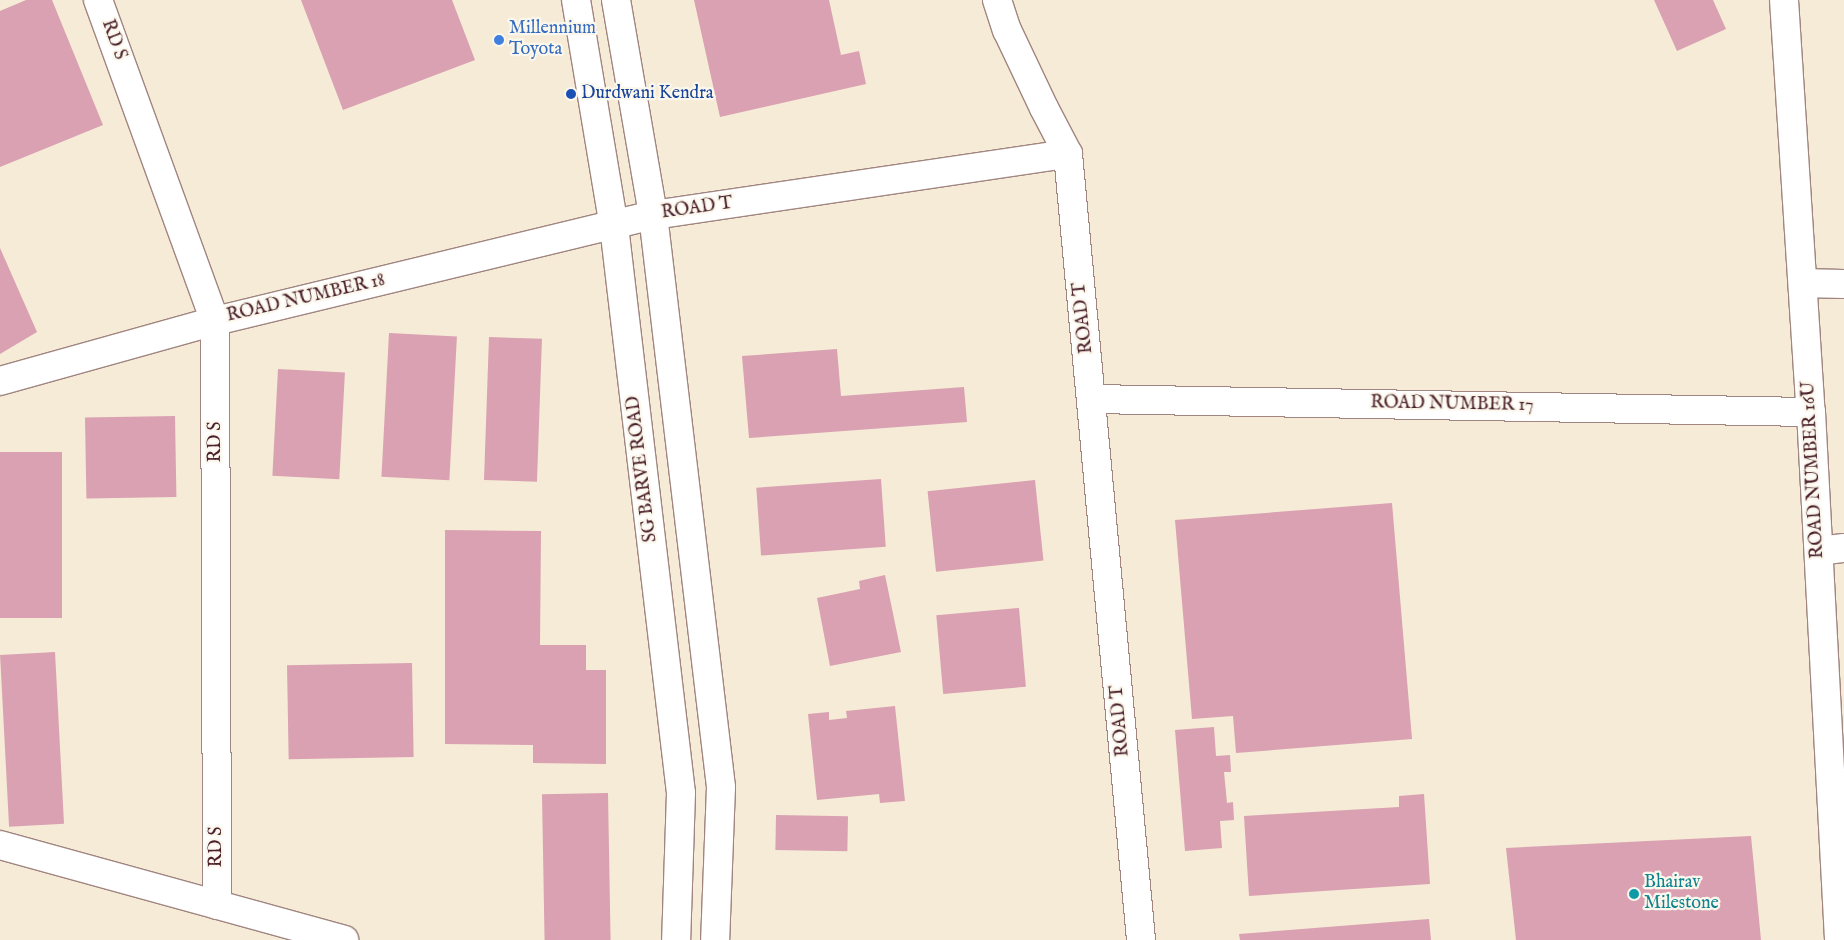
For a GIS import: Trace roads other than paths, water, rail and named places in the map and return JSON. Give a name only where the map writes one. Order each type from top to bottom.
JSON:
[{"type":"street","name":"RD S","points":[[98,0],[216,321],[217,905]]},
{"type":"street","name":"SG BARVE ROAD","points":[[576,0],[614,226],[681,793],[676,940]]},
{"type":"street","points":[[616,0],[653,215],[720,787],[716,940]]},
{"type":"street","points":[[997,0],[1011,38],[1068,154]]},
{"type":"street","name":"ROAD NUMBER 16U","points":[[1784,0],[1812,412],[1831,549],[1839,940]]},
{"type":"street","name":"ROAD T","points":[[614,226],[653,215],[1068,154],[1141,940]]},
{"type":"street","name":"ROAD NUMBER 18","points":[[0,381],[216,321],[614,226]]},
{"type":"street","points":[[1803,283],[1844,284]]},
{"type":"street","name":"ROAD NUMBER 17","points":[[1092,399],[1812,412]]},
{"type":"street","points":[[0,845],[344,940]]},
{"type":"place","name":"Millennium Toyota","points":[[499,40]]},
{"type":"place","name":"Durdwani Kendra","points":[[571,94]]},
{"type":"place","name":"Bhairav Milestone","points":[[1634,894]]}]
